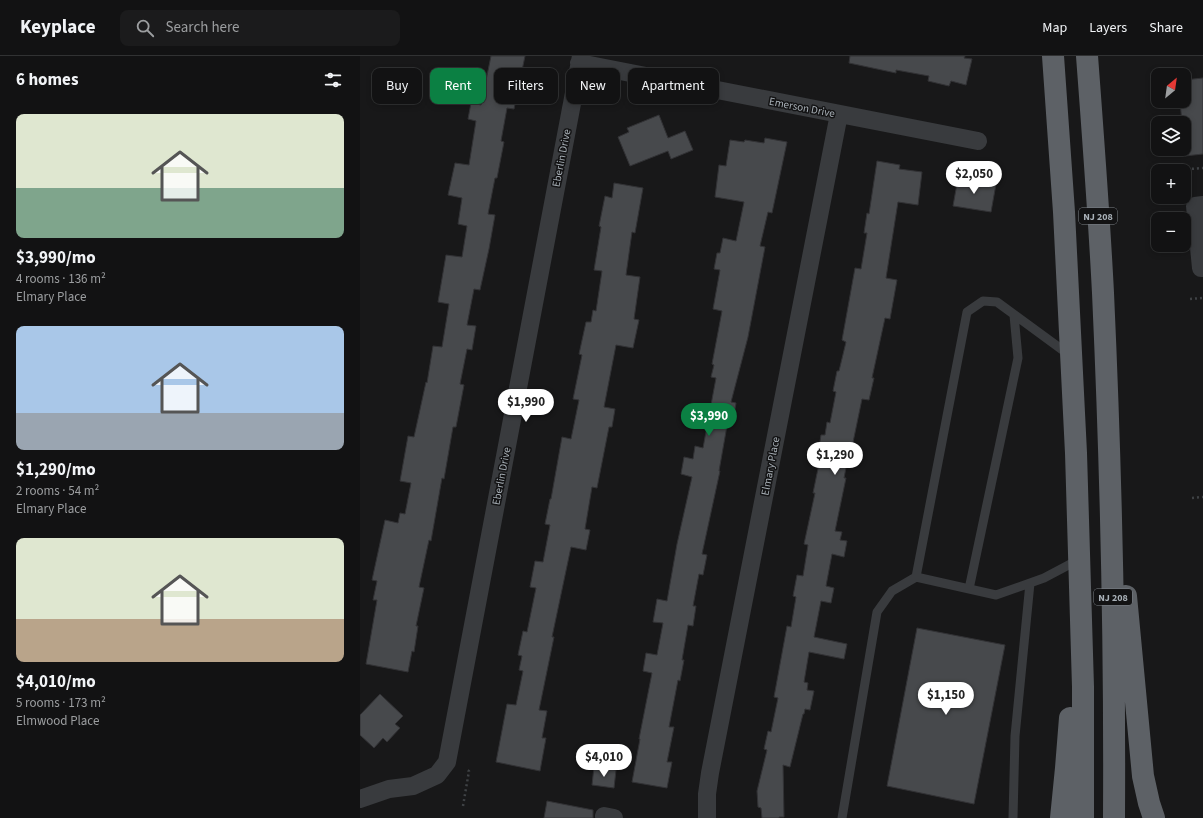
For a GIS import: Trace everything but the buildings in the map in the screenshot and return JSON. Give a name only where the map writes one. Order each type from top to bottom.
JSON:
[{"type":"highway","name":"NJ 208","points":[[1053,56],[1064,212],[1070,356],[1073,378],[1080,565],[1084,818]]},
{"type":"highway","name":"NJ 208","points":[[1087,56],[1098,212],[1106,375],[1113,610],[1114,818]]},
{"type":"highway","points":[[1106,375],[1143,776],[1154,818]]},
{"type":"highway","points":[[1060,818],[1066,768],[1080,565]]},
{"type":"street","name":"Emerson Drive","points":[[580,60],[839,114],[978,141]]},
{"type":"street","name":"Eberlin Drive","points":[[360,799],[390,788],[413,786],[437,775],[446,762],[580,60]]},
{"type":"street","name":"Elmary Place","points":[[707,818],[707,794],[710,774],[839,114]]},
{"type":"street","points":[[1203,205],[1195,206],[1201,268],[1203,268]]},
{"type":"lane","points":[[916,577],[967,312],[983,301],[997,302],[1070,356]]},
{"type":"lane","points":[[969,589],[1018,358],[1014,315]]},
{"type":"lane","points":[[842,818],[878,612],[892,591],[916,577],[996,595],[1080,565]]},
{"type":"lane","points":[[1014,818],[1014,736],[1030,583]]},
{"type":"path","points":[[1191,169],[1203,168]]},
{"type":"path","points":[[1190,299],[1203,298]]},
{"type":"path","points":[[1192,498],[1203,497]]},
{"type":"path","points":[[463,806],[469,772],[465,769]]}]
